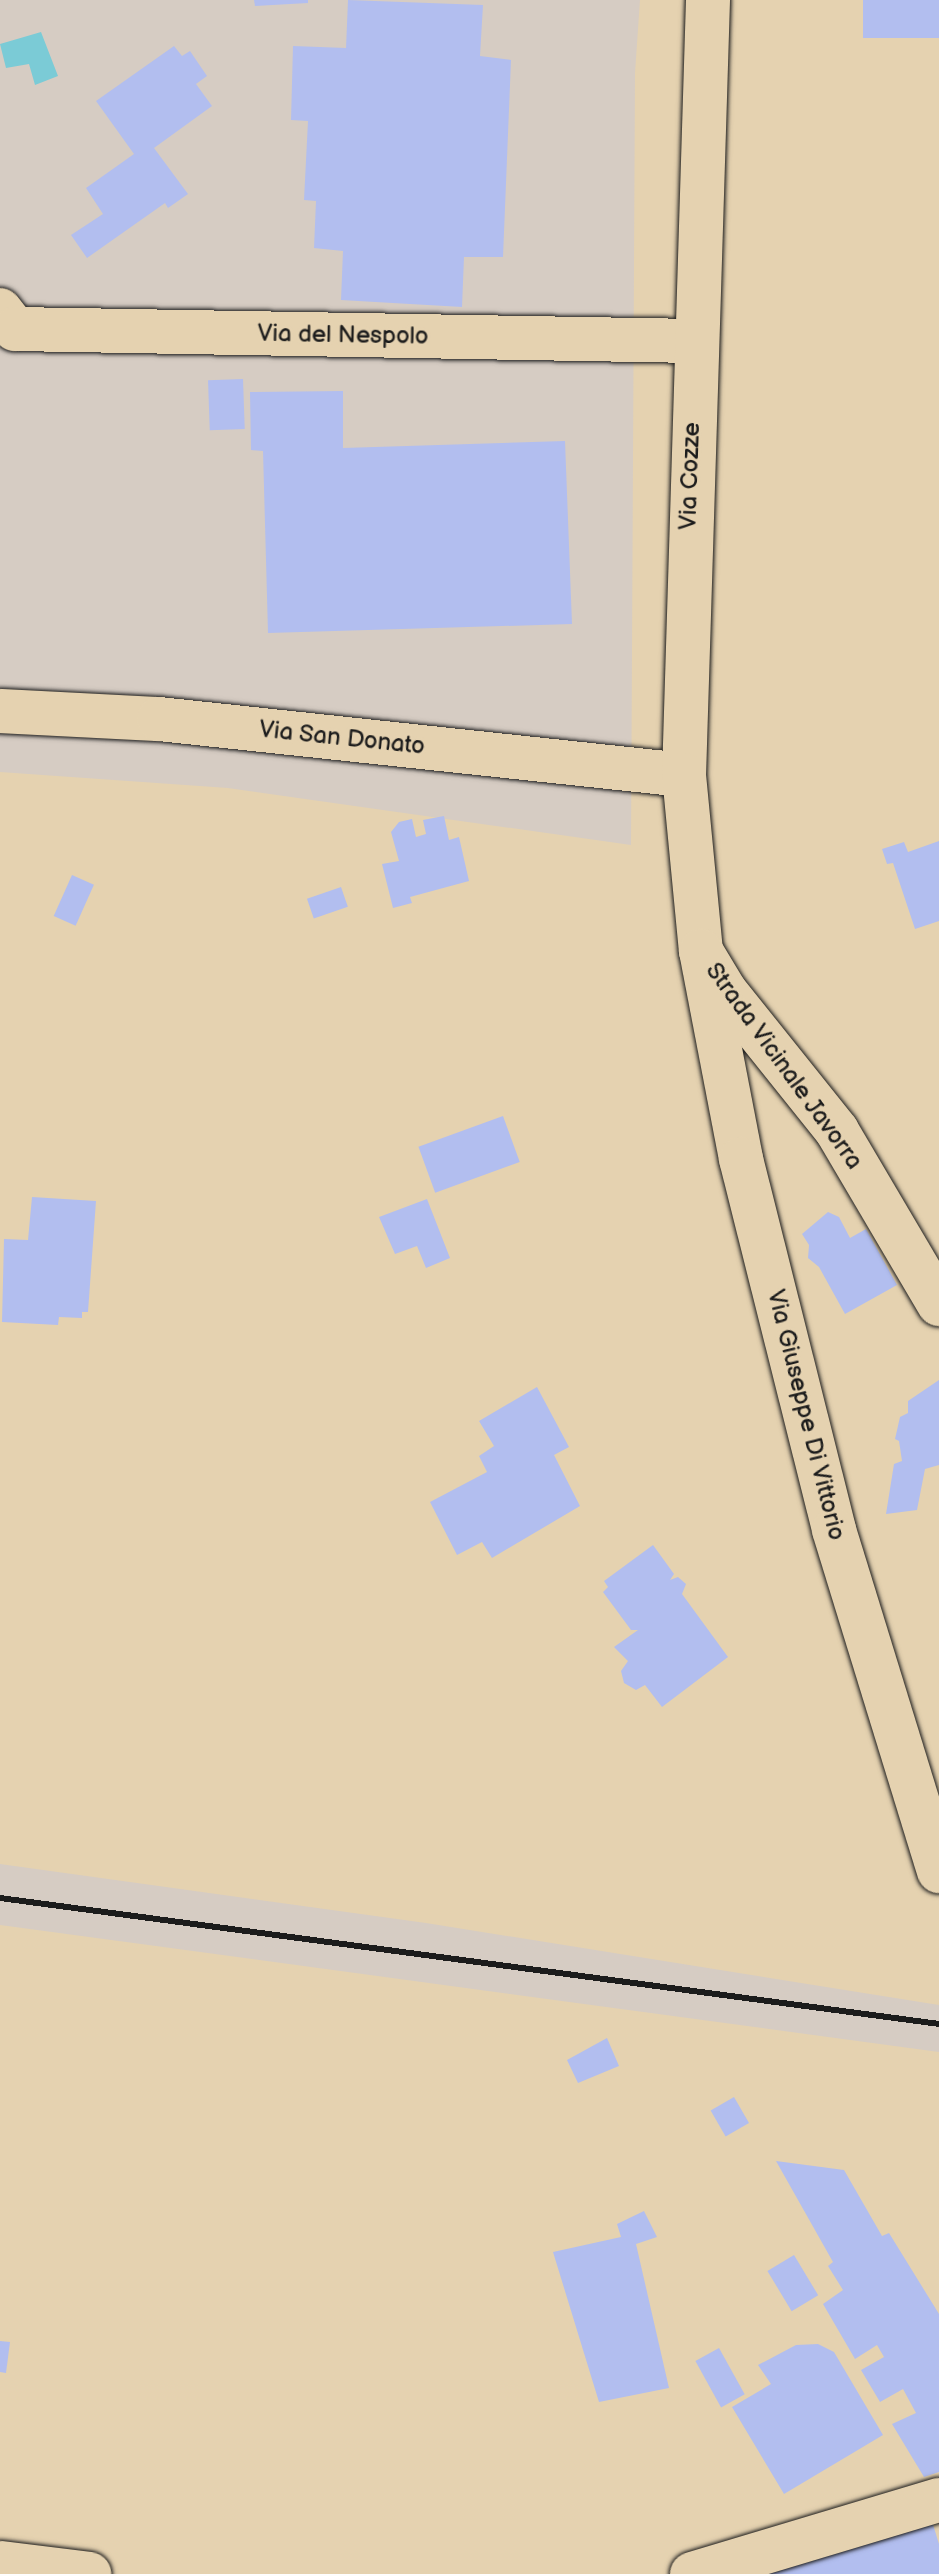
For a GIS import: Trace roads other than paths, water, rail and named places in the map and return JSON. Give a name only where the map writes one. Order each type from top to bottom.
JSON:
[{"type":"street","name":"Via Cozze","points":[[701,951],[684,775],[695,341],[708,0]]},
{"type":"street","name":"Via del Nespolo","points":[[0,310],[15,329],[695,341]]},
{"type":"street","name":"Via San Donato","points":[[0,711],[159,719],[684,775]]},
{"type":"street","name":"Strada Vicinale Javorra","points":[[701,951],[725,991],[837,1131],[939,1304]]},
{"type":"street","name":"Via Giuseppe Di Vittorio","points":[[701,951],[741,1159],[830,1515],[939,1871]]},
{"type":"street","points":[[692,2574],[939,2500]]},
{"type":"street","points":[[0,2563],[89,2574]]},
{"type":"water","points":[[41,32],[58,76],[35,85],[29,64],[6,68],[0,44]]},
{"type":"railway","points":[[0,1898],[939,2024]]}]
